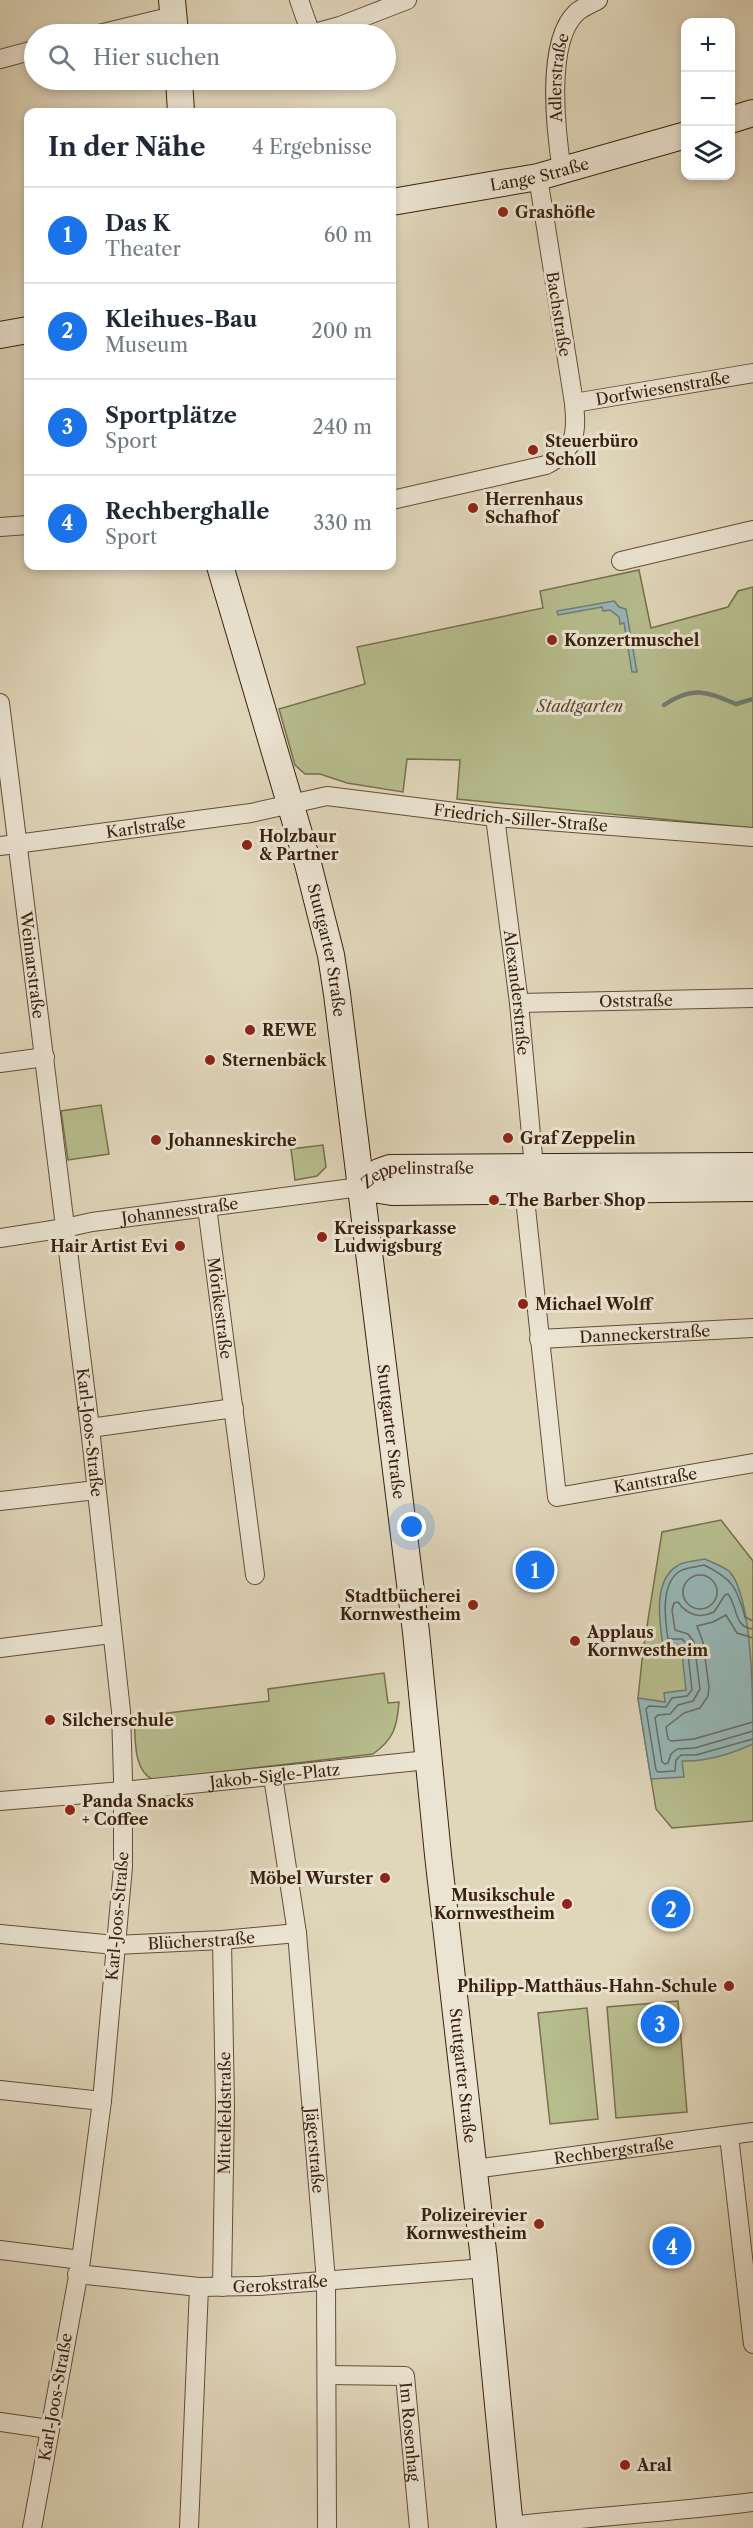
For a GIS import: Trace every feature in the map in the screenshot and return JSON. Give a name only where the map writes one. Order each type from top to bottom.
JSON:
[{"type":"main road","points":[[179,90],[182,108]]},
{"type":"main road","points":[[735,118],[753,113]]},
{"type":"main road","name":"Lange Straße","points":[[396,201],[538,177],[681,136]]},
{"type":"main road","points":[[0,335],[24,331]]},
{"type":"main road","name":"Stuttgarter Straße","points":[[221,570],[308,864],[331,955],[416,1632],[428,1760],[485,2268],[510,2527]]},
{"type":"main road","name":"Zeppelinstraße","points":[[529,1179],[753,1166]]},
{"type":"main road","name":"Zeppelinstraße","points":[[360,1187],[379,1172],[390,1168],[529,1179],[753,1188]]},
{"type":"street","points":[[299,0],[307,24]]},
{"type":"street","points":[[345,24],[407,0]]},
{"type":"street","name":"Adlerstraße","points":[[562,171],[555,125],[556,68],[564,33],[577,12],[598,0]]},
{"type":"street","points":[[143,24],[173,17]]},
{"type":"street","points":[[1,56],[24,52]]},
{"type":"street","name":"Bachstraße","points":[[396,499],[546,465],[558,459],[568,449],[574,438],[576,425],[574,403],[538,177]]},
{"type":"street","name":"Dorfwiesenstraße","points":[[574,403],[753,373]]},
{"type":"street","points":[[0,527],[24,525]]},
{"type":"street","points":[[621,561],[753,530]]},
{"type":"street","name":"Weimarstraße","points":[[0,703],[8,845],[45,1058],[65,1228]]},
{"type":"street","name":"Friedrich-Siller-Straße","points":[[290,803],[327,796],[495,817],[753,837]]},
{"type":"street","name":"Karlstraße","points":[[8,845],[251,813],[290,803]]},
{"type":"street","name":"Alexanderstraße","points":[[495,817],[519,1003],[539,1339],[558,1497]]},
{"type":"street","name":"Oststraße","points":[[519,1003],[753,998]]},
{"type":"street","points":[[0,1063],[45,1058]]},
{"type":"street","name":"Johannesstraße","points":[[0,1238],[92,1222],[360,1187]]},
{"type":"street","name":"Mörikestraße","points":[[207,1207],[255,1575]]},
{"type":"street","name":"Karl-Joos-Straße","points":[[32,2528],[79,2267],[102,2101],[123,1868],[121,1711],[65,1228]]},
{"type":"street","name":"Danneckerstraße","points":[[539,1339],[753,1328]]},
{"type":"street","points":[[90,1428],[234,1408]]},
{"type":"street","name":"Kantstraße","points":[[558,1497],[753,1463]]},
{"type":"street","points":[[0,1501],[96,1490]]},
{"type":"street","points":[[0,1648],[111,1634]]},
{"type":"street","name":"Jakob-Sigle-Platz","points":[[0,1800],[273,1777],[428,1760]]},
{"type":"street","name":"Jägerstraße","points":[[273,1777],[297,1933],[326,2281],[327,2528]]},
{"type":"street","name":"Blücherstraße","points":[[0,1934],[115,1945],[222,1941],[297,1933]]},
{"type":"street","name":"Mittelfeldstraße","points":[[222,1941],[225,2105],[222,2287]]},
{"type":"street","points":[[0,2091],[102,2101]]},
{"type":"street","name":"Rechbergstraße","points":[[474,2169],[753,2132]]},
{"type":"street","points":[[729,2136],[753,2344]]},
{"type":"street","name":"Gerokstraße","points":[[0,2250],[79,2267],[199,2287],[326,2281],[485,2268]]},
{"type":"street","points":[[189,2528],[199,2287]]},
{"type":"street","name":"Im Rosenhag","points":[[327,2375],[405,2376],[419,2528]]},
{"type":"street","points":[[0,2422],[49,2429]]},
{"type":"street","points":[[510,2527],[613,2515],[656,2521],[753,2502]]},
{"type":"green space","name":"Stadtgarten","points":[[639,570],[651,628],[728,607],[738,591],[753,587],[753,828],[457,799],[460,760],[407,759],[403,792],[347,783],[320,774],[305,774],[295,765],[279,709],[365,684],[357,647],[543,608],[540,591]]},
{"type":"green space","points":[[101,1105],[109,1154],[68,1160],[61,1111]]},
{"type":"green space","points":[[323,1145],[326,1167],[317,1176],[295,1180],[291,1149]]},
{"type":"green space","points":[[721,1520],[753,1561],[753,1821],[672,1828],[656,1809],[638,1698],[643,1651],[662,1532]]},
{"type":"green space","points":[[384,1673],[388,1703],[399,1702],[398,1711],[390,1738],[373,1754],[153,1780],[146,1775],[138,1761],[134,1717],[269,1701],[268,1689]]},
{"type":"green space","points":[[678,2001],[687,2112],[616,2118],[607,2007]]},
{"type":"green space","points":[[587,2008],[598,2119],[550,2124],[538,2013]]},
{"type":"water","points":[[614,601],[619,607],[626,609],[637,672],[632,672],[624,623],[620,624],[619,617],[610,610],[603,611],[602,607],[558,615],[557,611]]},
{"type":"water","points":[[705,1559],[730,1572],[738,1585],[743,1604],[750,1653],[753,1744],[718,1757],[682,1761],[684,1777],[651,1779],[638,1698],[665,1702],[664,1693],[686,1690],[681,1645],[663,1647],[660,1615],[661,1592],[669,1573],[677,1566]]},
{"type":"waterway","points":[[664,705],[683,695],[700,692],[736,704],[753,699]]},
{"type":"place","name":"Grashöfle","points":[[503,212]]},
{"type":"place","name":"Steuerbüro Scholl","points":[[533,450]]},
{"type":"place","name":"Herrenhaus Schafhof","points":[[473,508]]},
{"type":"place","name":"Konzertmuschel","points":[[552,640]]},
{"type":"place","name":"Holzbaur & Partner","points":[[247,845]]},
{"type":"place","name":"REWE","points":[[250,1030]]},
{"type":"place","name":"Sternenbäck","points":[[210,1060]]},
{"type":"place","name":"Graf Zeppelin","points":[[508,1138]]},
{"type":"place","name":"Johanneskirche","points":[[156,1140]]},
{"type":"place","name":"The Barber Shop","points":[[494,1200]]},
{"type":"place","name":"Kreissparkasse Ludwigsburg","points":[[322,1237]]},
{"type":"place","name":"Hair Artist Evi","points":[[180,1246]]},
{"type":"place","name":"Michael Wolff","points":[[523,1304]]},
{"type":"place","name":"Das K","points":[[535,1570]]},
{"type":"place","name":"Stadtbücherei Kornwestheim","points":[[473,1605]]},
{"type":"place","name":"Applaus Kornwestheim","points":[[575,1641]]},
{"type":"place","name":"Silcherschule","points":[[50,1720]]},
{"type":"place","name":"Panda Snacks + Coffee","points":[[70,1810]]},
{"type":"place","name":"Möbel Wurster","points":[[385,1878]]},
{"type":"place","name":"Musikschule Kornwestheim","points":[[567,1904]]},
{"type":"place","name":"Kleihues-Bau","points":[[671,1909]]},
{"type":"place","name":"Philipp-Matthäus-Hahn-Schule","points":[[729,1986]]},
{"type":"place","name":"Sportplätze","points":[[660,2024]]},
{"type":"place","name":"Polizeirevier Kornwestheim","points":[[539,2224]]},
{"type":"place","name":"Rechberghalle","points":[[672,2246]]},
{"type":"place","name":"Aral","points":[[625,2465]]}]
